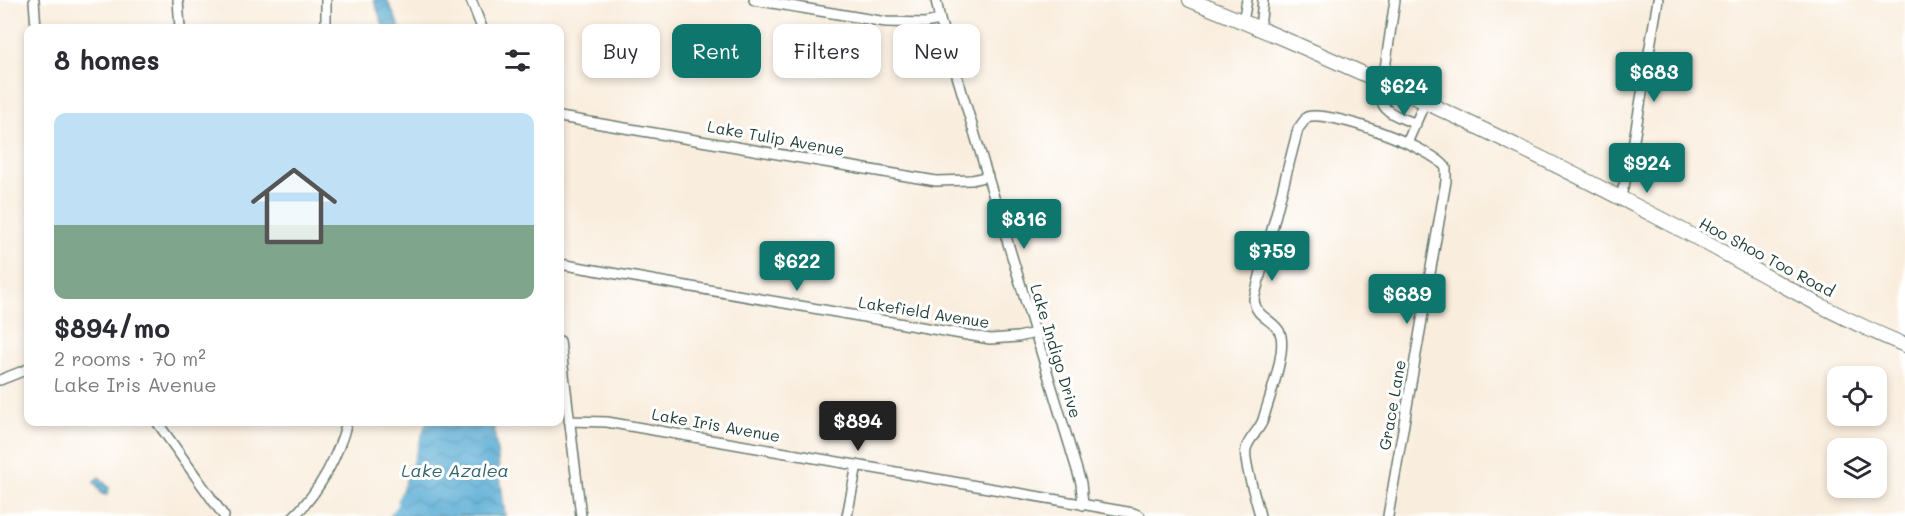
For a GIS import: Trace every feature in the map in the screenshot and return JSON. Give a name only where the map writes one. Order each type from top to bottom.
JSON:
[{"type":"street","points":[[34,0],[36,24]]},
{"type":"street","points":[[178,0],[180,24]]},
{"type":"street","points":[[326,0],[326,24]]},
{"type":"street","points":[[471,0],[480,24]]},
{"type":"street","points":[[754,0],[886,22],[925,23],[940,20]]},
{"type":"street","name":"Lake Indigo Drive","points":[[936,0],[940,20],[1081,483],[1083,505]]},
{"type":"street","name":"Hoo Shoo Too Road","points":[[1190,0],[1260,28],[1425,102],[1620,198],[1777,282],[1905,345]]},
{"type":"street","points":[[1243,21],[1247,0]]},
{"type":"street","points":[[1260,28],[1263,0]]},
{"type":"street","points":[[1395,0],[1383,105],[1389,111],[1416,124]]},
{"type":"street","points":[[1620,198],[1629,169],[1658,0]]},
{"type":"street","points":[[1407,143],[1425,102]]},
{"type":"street","name":"Grace Lane","points":[[1260,516],[1246,460],[1246,450],[1260,428],[1283,343],[1277,328],[1256,310],[1254,299],[1298,129],[1307,117],[1325,116],[1379,131],[1407,143],[1438,159],[1446,168],[1447,173],[1388,516]]},
{"type":"street","name":"Lake Tulip Avenue","points":[[564,118],[936,181],[972,180],[988,176]]},
{"type":"street","name":"Lakefield Avenue","points":[[564,265],[990,339],[1035,333]]},
{"type":"street","points":[[0,380],[24,371]]},
{"type":"street","points":[[564,377],[581,516]]},
{"type":"street","name":"Lake Iris Avenue","points":[[569,421],[608,422],[1140,516]]},
{"type":"street","points":[[160,426],[224,516]]},
{"type":"street","points":[[294,516],[324,476],[335,456],[346,426]]},
{"type":"street","points":[[847,516],[857,465]]},
{"type":"water","points":[[374,0],[387,0],[398,24],[383,24]]},
{"type":"water","name":"Lake Azalea","points":[[425,426],[494,426],[505,516],[390,516],[405,482]]},
{"type":"water","points":[[99,477],[109,488],[107,495],[102,494],[94,482]]},
{"type":"pier","points":[[423,426],[425,426],[398,503],[390,516],[387,516],[403,481]]}]
